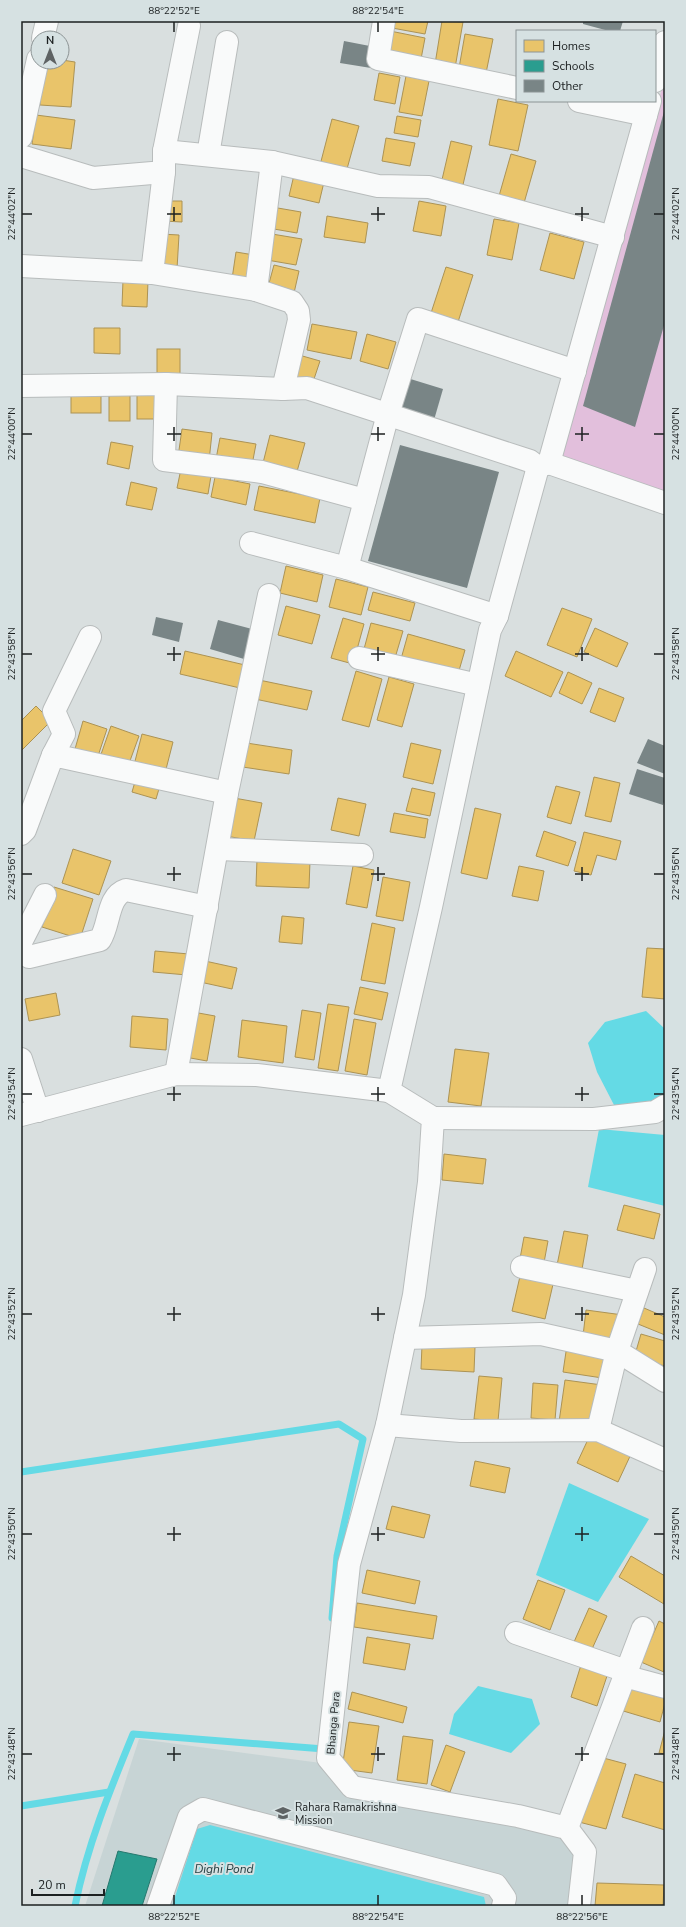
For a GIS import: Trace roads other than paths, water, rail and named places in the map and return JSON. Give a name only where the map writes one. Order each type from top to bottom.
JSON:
[{"type":"street","points":[[384,21],[378,59],[516,88]]},
{"type":"street","points":[[152,273],[164,172],[164,151],[188,26]]},
{"type":"street","points":[[208,155],[227,42]]},
{"type":"street","points":[[656,77],[665,42]]},
{"type":"street","points":[[21,137],[36,70]]},
{"type":"street","points":[[389,1091],[435,892],[490,630],[497,616],[575,371],[648,108],[589,102]]},
{"type":"street","points":[[164,151],[272,162],[378,186],[429,187],[613,237]]},
{"type":"street","points":[[21,156],[93,178],[164,172]]},
{"type":"street","points":[[256,290],[272,162]]},
{"type":"street","points":[[21,266],[152,273],[256,290],[292,302],[298,311],[299,320],[282,389]]},
{"type":"street","points":[[347,568],[388,414],[418,318],[575,371]]},
{"type":"street","points":[[166,384],[164,460],[262,472],[365,500]]},
{"type":"street","points":[[21,386],[166,384],[282,389],[308,388],[530,461],[665,503]]},
{"type":"street","points":[[251,543],[347,568],[497,616]]},
{"type":"street","points":[[176,1074],[227,793],[269,595]]},
{"type":"street","points":[[21,834],[25,830],[53,755],[64,734],[54,711],[90,637]]},
{"type":"street","points":[[358,658],[478,685]]},
{"type":"street","points":[[53,755],[227,793]]},
{"type":"street","points":[[218,849],[362,855]]},
{"type":"street","points":[[21,945],[22,952],[29,958],[100,940],[104,934],[114,898],[119,893],[126,890],[207,907]]},
{"type":"street","points":[[21,942],[44,894]]},
{"type":"street","points":[[21,1059],[29,1113],[176,1074],[257,1076],[389,1091],[433,1118],[594,1119],[655,1112],[665,1106]]},
{"type":"street","name":"Bhanga Para","points":[[433,1118],[429,1182],[414,1295],[387,1425],[349,1564],[328,1758],[352,1786],[518,1816],[567,1828]]},
{"type":"street","points":[[522,1267],[637,1291]]},
{"type":"street","points":[[598,1430],[617,1351],[645,1270]]},
{"type":"street","points":[[405,1338],[541,1334],[617,1351],[665,1381]]},
{"type":"street","points":[[387,1425],[461,1431],[598,1430],[665,1460]]},
{"type":"street","points":[[579,1906],[586,1852],[567,1828],[643,1628]]},
{"type":"street","points":[[516,1633],[625,1674],[665,1687]]},
{"type":"street","points":[[158,1906],[188,1817],[203,1809],[496,1885],[505,1898],[503,1906]]},
{"type":"water","points":[[646,1011],[665,1029],[665,1094],[655,1102],[614,1105],[597,1072],[588,1043],[605,1022]]},
{"type":"water","points":[[599,1129],[665,1135],[665,1206],[588,1187]]},
{"type":"water","points":[[569,1483],[649,1519],[598,1602],[536,1575]]},
{"type":"water","points":[[478,1686],[532,1699],[540,1724],[511,1753],[449,1734],[454,1714]]},
{"type":"water","name":"Dighi Pond","points":[[210,1825],[484,1897],[486,1906],[172,1906],[197,1829]]},
{"type":"waterway","points":[[21,1472],[339,1424],[363,1439],[337,1556],[332,1618]]},
{"type":"waterway","points":[[75,1906],[93,1840],[133,1734],[324,1749],[324,1746]]},
{"type":"waterway","points":[[21,1806],[109,1792]]},
{"type":"place","name":"Rahara Ramakrishna Mission","points":[[283,1813]]}]
